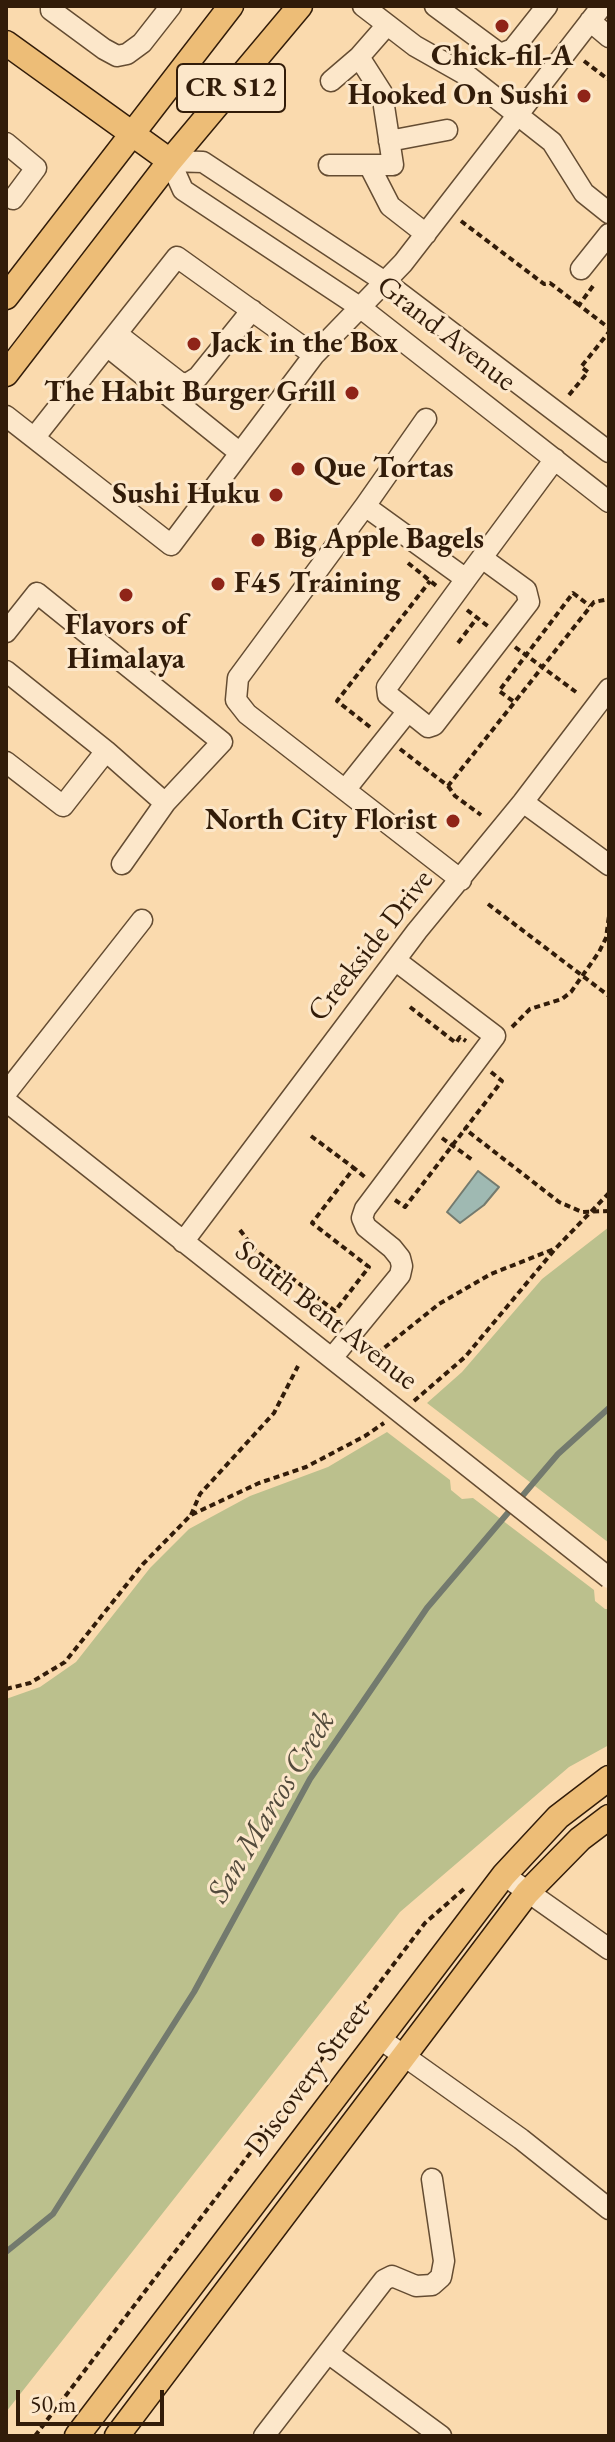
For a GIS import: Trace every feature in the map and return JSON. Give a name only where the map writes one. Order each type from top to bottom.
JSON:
[{"type":"main road","name":"CR S12","points":[[8,290],[231,6]]},
{"type":"main road","name":"CR S12","points":[[6,374],[170,161],[300,6]]},
{"type":"main road","name":"Grand Avenue","points":[[6,43],[170,161]]},
{"type":"main road","name":"Discovery Street","points":[[77,2436],[504,1875],[558,1817],[609,1778]]},
{"type":"main road","points":[[117,2436],[527,1893],[580,1839],[609,1817]]},
{"type":"street","points":[[51,6],[51,10],[117,56],[127,54],[142,43],[171,6]]},
{"type":"street","points":[[363,6],[415,46],[468,76],[552,142],[584,193],[609,213]]},
{"type":"street","points":[[435,6],[500,54],[513,49],[547,6]]},
{"type":"street","points":[[6,416],[171,545],[314,355],[361,308],[426,234],[596,13],[609,37]]},
{"type":"street","points":[[331,81],[359,57],[387,25]]},
{"type":"street","points":[[329,165],[393,165],[382,93],[359,57]]},
{"type":"street","points":[[389,141],[447,130]]},
{"type":"street","points":[[6,143],[36,168],[13,199]]},
{"type":"street","name":"Grand Avenue","points":[[609,452],[385,282],[203,162],[170,161],[183,190],[361,308],[609,502]]},
{"type":"street","points":[[369,165],[390,206],[426,234]]},
{"type":"street","points":[[589,275],[609,234]]},
{"type":"street","points":[[34,438],[177,257],[314,355]]},
{"type":"street","points":[[112,340],[187,384],[198,377],[252,310]]},
{"type":"street","points":[[112,340],[240,453]]},
{"type":"street","points":[[426,419],[238,678],[236,700],[247,714],[461,880]]},
{"type":"street","points":[[482,558],[526,590],[529,602],[434,725],[428,727],[388,695],[387,687],[466,579],[555,459]]},
{"type":"street","points":[[365,506],[466,579]]},
{"type":"street","points":[[6,632],[37,593],[222,742],[165,803],[122,864]]},
{"type":"street","points":[[6,671],[165,803]]},
{"type":"street","name":"Creekside Drive","points":[[183,1242],[395,960],[523,802],[609,689]]},
{"type":"street","points":[[345,790],[408,711]]},
{"type":"street","points":[[6,762],[63,806],[106,751]]},
{"type":"street","points":[[523,802],[609,865]]},
{"type":"street","points":[[6,1093],[142,920]]},
{"type":"street","points":[[332,1358],[400,1275],[402,1266],[392,1248],[366,1227],[362,1218],[365,1209],[495,1036],[395,960]]},
{"type":"street","name":"South Bent Avenue","points":[[6,1101],[609,1578]]},
{"type":"street","points":[[504,1875],[609,1949]]},
{"type":"street","points":[[379,2038],[521,2139],[609,2209]]},
{"type":"street","points":[[264,2436],[384,2280],[392,2276],[416,2286],[432,2285],[441,2277],[444,2261],[432,2179]]},
{"type":"street","points":[[328,2353],[441,2436]]},
{"type":"path","points":[[584,61],[609,80]]},
{"type":"path","points":[[461,221],[544,284],[550,283],[609,330],[581,367],[588,372],[569,395]]},
{"type":"path","points":[[579,305],[589,275]]},
{"type":"path","points":[[398,556],[576,692]]},
{"type":"path","points":[[590,606],[573,593],[499,691],[518,701],[590,606],[609,599]]},
{"type":"path","points":[[458,643],[477,618]]},
{"type":"path","points":[[448,786],[513,701]]},
{"type":"path","points":[[398,749],[481,815]]},
{"type":"path","points":[[488,904],[609,996]]},
{"type":"path","points":[[508,1032],[530,1009],[562,999],[571,992],[606,938],[609,916]]},
{"type":"path","points":[[410,1007],[456,1043],[460,1037],[482,1054],[493,1063],[489,1070],[502,1081],[465,1129],[559,1202],[572,1209],[609,1211]]},
{"type":"path","points":[[311,1136],[354,1168]]},
{"type":"path","points":[[413,1402],[465,1357],[556,1248],[609,1193]]},
{"type":"path","points":[[369,1360],[439,1304],[491,1274],[556,1248]]},
{"type":"path","points":[[191,1515],[200,1494],[274,1413],[298,1366]]},
{"type":"path","points":[[6,1689],[30,1683],[65,1662],[143,1564],[191,1515],[259,1483],[306,1467],[365,1436],[389,1419]]},
{"type":"path","points":[[35,2436],[261,2139]]},
{"type":"green space","points":[[609,1227],[609,1543],[427,1403],[462,1372],[542,1279]]},
{"type":"green space","points":[[387,1432],[450,1480],[451,1490],[462,1499],[473,1498],[594,1590],[595,1601],[609,1609],[609,1745],[569,1767],[400,1912],[6,2412],[6,1699],[40,1687],[76,1662],[150,1568],[189,1529],[250,1496],[328,1467]]},
{"type":"water","points":[[478,1171],[499,1187],[484,1205],[460,1223],[447,1212]]},
{"type":"waterway","name":"San Marcos Creek","points":[[6,2252],[53,2214],[194,1992],[310,1779],[427,1608],[558,1454],[609,1408]]},
{"type":"place","name":"Chick-fil-A","points":[[502,26]]},
{"type":"place","name":"Hooked On Sushi","points":[[584,96]]},
{"type":"place","name":"Jack in the Box","points":[[194,344]]},
{"type":"place","name":"The Habit Burger Grill","points":[[352,393]]},
{"type":"place","name":"Que Tortas","points":[[298,469]]},
{"type":"place","name":"Sushi Huku","points":[[276,495]]},
{"type":"place","name":"Big Apple Bagels","points":[[258,540]]},
{"type":"place","name":"F45 Training","points":[[218,584]]},
{"type":"place","name":"Flavors of Himalaya","points":[[126,595]]},
{"type":"place","name":"North City Florist","points":[[453,821]]}]
